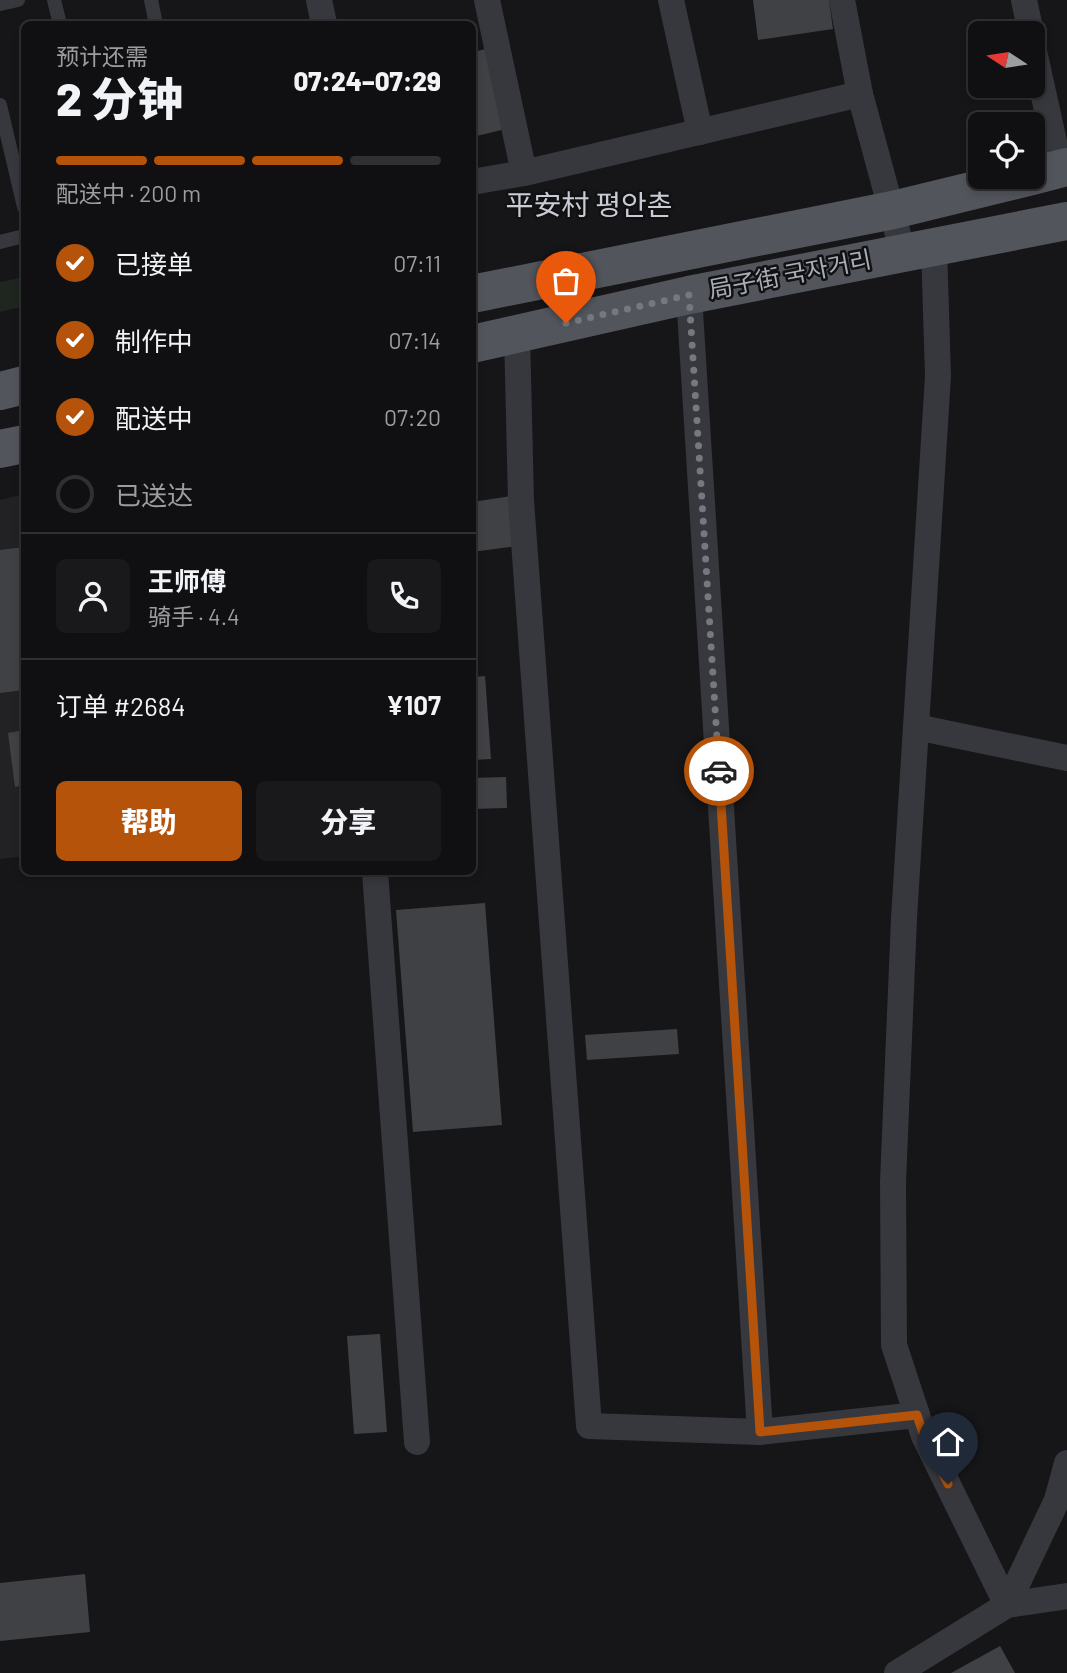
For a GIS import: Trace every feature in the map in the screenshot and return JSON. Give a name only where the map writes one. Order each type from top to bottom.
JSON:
[{"type":"main road","name":"局子街 국자거리","points":[[476,293],[892,211],[1047,172]]},
{"type":"main road","name":"局子街 국자거리","points":[[476,343],[689,295],[1067,221]]},
{"type":"main road","points":[[0,391],[21,386]]},
{"type":"main road","points":[[0,449],[21,445]]},
{"type":"street","points":[[319,0],[323,21]]},
{"type":"street","points":[[487,0],[524,173]]},
{"type":"street","points":[[671,0],[700,132]]},
{"type":"street","points":[[842,0],[860,94],[892,211],[919,250],[938,376],[904,918],[893,1195],[894,1345],[924,1436],[1007,1605]]},
{"type":"street","points":[[1024,0],[1028,21]]},
{"type":"street","points":[[476,181],[524,173],[860,94]]},
{"type":"street","points":[[1038,98],[1047,172]]},
{"type":"street","points":[[689,295],[760,1432]]},
{"type":"street","points":[[517,333],[521,501],[589,1426],[760,1432],[917,1415]]},
{"type":"street","points":[[916,727],[1067,758]]},
{"type":"street","points":[[375,875],[417,1442]]},
{"type":"street","points":[[1007,1605],[1057,1500],[1067,1463]]},
{"type":"street","points":[[897,1673],[1007,1605],[1067,1596]]},
{"type":"lane","points":[[0,4],[18,0]]},
{"type":"lane","points":[[54,0],[59,21]]},
{"type":"lane","points":[[151,0],[155,21]]},
{"type":"lane","points":[[0,105],[21,194]]},
{"type":"lane","points":[[0,242],[21,237]]},
{"type":"shaded area","points":[[21,278],[21,307],[0,312],[0,282]]},
{"type":"shaded area","points":[[21,495],[21,856],[0,859],[0,500]]},
{"type":"building","points":[[753,0],[829,0],[833,29],[758,40]]},
{"type":"building","points":[[486,49],[502,130],[476,136],[476,51]]},
{"type":"building","points":[[511,496],[518,546],[476,551],[476,501]]},
{"type":"building","points":[[21,547],[21,690],[0,693],[0,550]]},
{"type":"building","points":[[485,676],[491,759],[476,760],[476,677]]},
{"type":"building","points":[[21,731],[21,786],[15,787],[8,733]]},
{"type":"building","points":[[506,777],[507,808],[476,809],[476,778]]},
{"type":"building","points":[[485,903],[502,1125],[413,1132],[396,910]]},
{"type":"building","points":[[677,1029],[679,1054],[587,1060],[585,1035]]},
{"type":"building","points":[[380,1334],[387,1432],[354,1434],[347,1336]]},
{"type":"building","points":[[85,1574],[90,1632],[0,1641],[0,1583]]},
{"type":"building","points":[[1000,1646],[1015,1673],[951,1673]]},
{"type":"way so far","points":[[566,323],[689,295],[719,771]]},
{"type":"district","name":"平安村 평안촌","points":[[589,205]]},
{"type":"route","points":[[719,771],[760,1432],[917,1415],[924,1436],[948,1484]]}]
